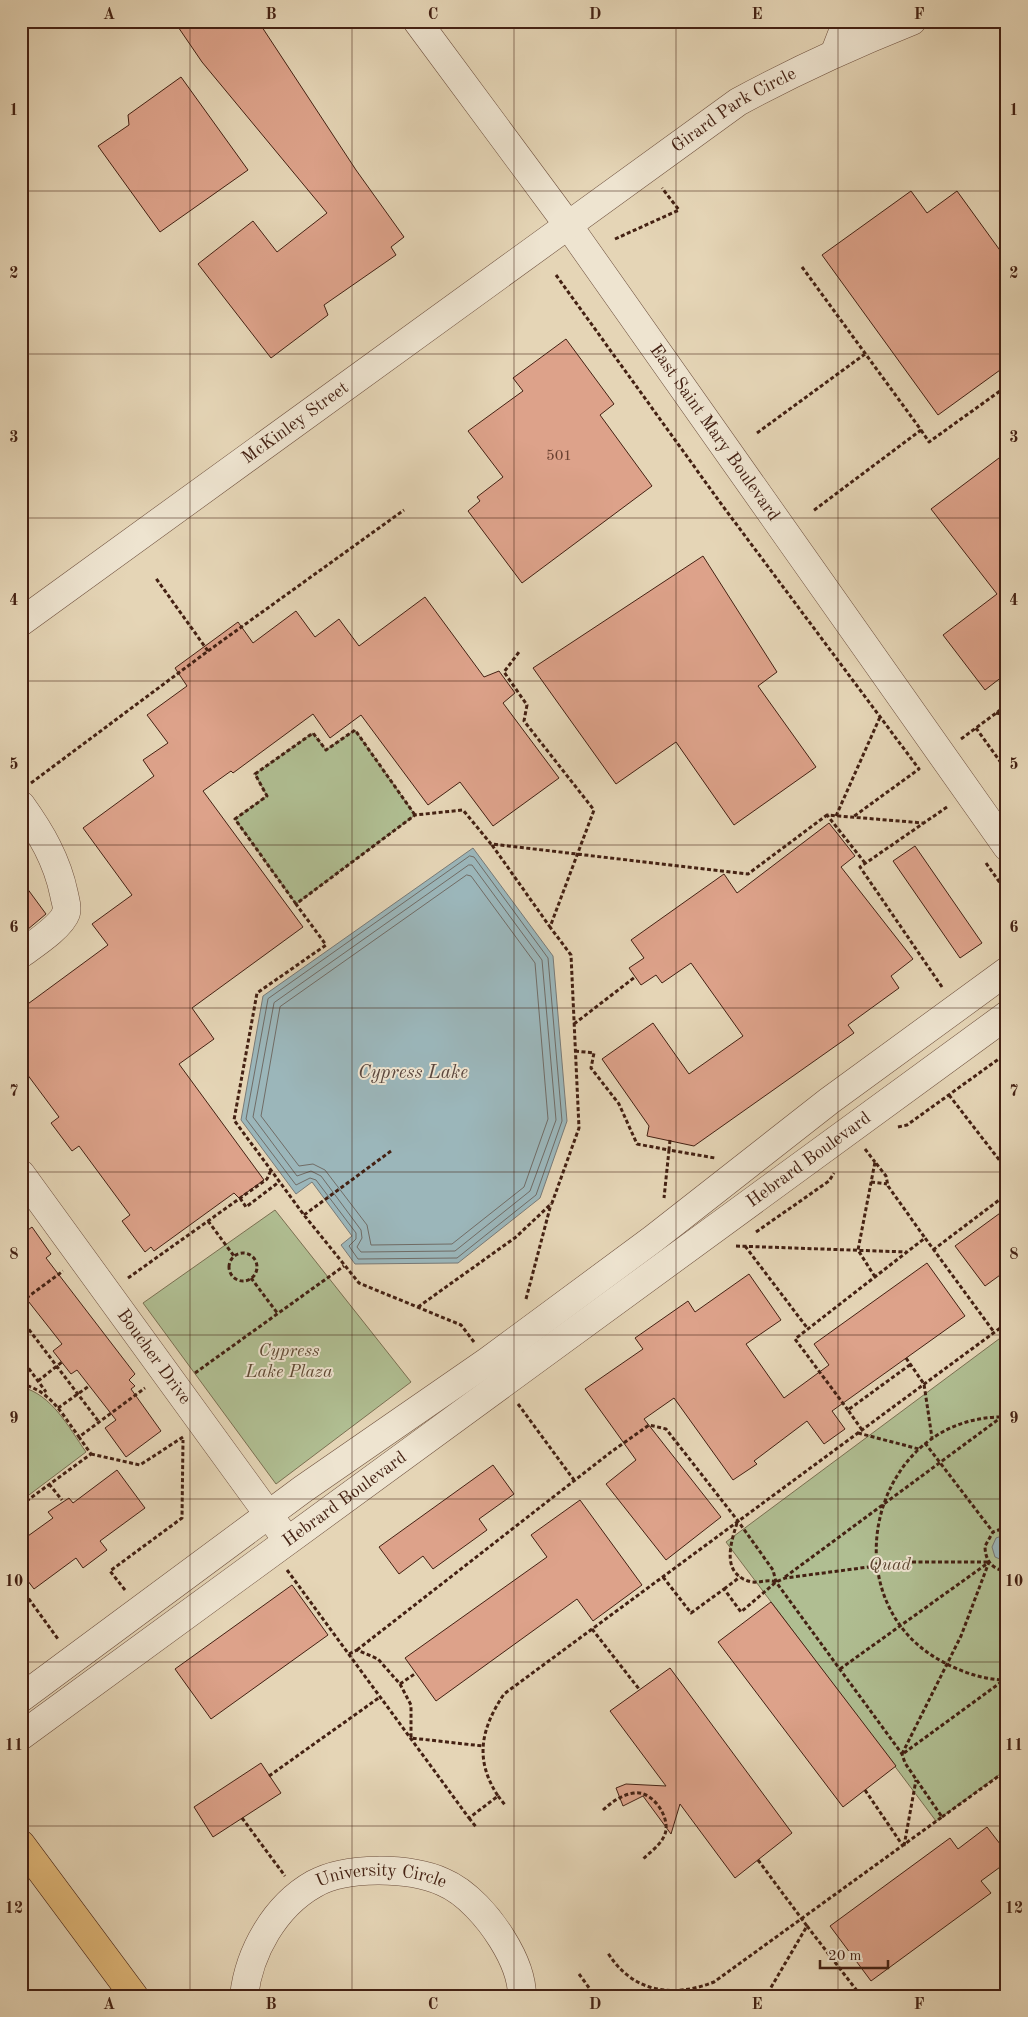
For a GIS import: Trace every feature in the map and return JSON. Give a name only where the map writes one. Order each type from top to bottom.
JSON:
[{"type":"main road","points":[[21,1844],[127,1993]]},
{"type":"street","name":"East Saint Mary Boulevard","points":[[416,21],[568,225],[941,753],[996,854]]},
{"type":"street","points":[[835,52],[847,21]]},
{"type":"street","name":"Girard Park Circle","points":[[568,225],[738,102],[792,72],[835,52],[912,21]]},
{"type":"street","name":"McKinley Street","points":[[21,622],[568,225]]},
{"type":"street","points":[[21,954],[60,922],[66,912],[60,873],[25,795]]},
{"type":"street","name":"Hebrard Boulevard","points":[[21,1698],[73,1647],[269,1515],[488,1361],[653,1239],[829,1101],[1007,971]]},
{"type":"street","name":"Hebrard Boulevard","points":[[21,1736],[1007,1015]]},
{"type":"street","points":[[931,1027],[951,1056]]},
{"type":"street","name":"Boucher Drive","points":[[21,1174],[68,1267],[165,1372],[269,1515],[280,1545]]},
{"type":"street","points":[[653,1239],[668,1263]]},
{"type":"street","points":[[73,1647],[103,1676]]},
{"type":"street","name":"University Circle","points":[[244,1996],[252,1960],[266,1933],[284,1906],[315,1883],[351,1872],[404,1872],[444,1882],[469,1900],[493,1923],[511,1954],[522,1988],[522,1996]]},
{"type":"path","points":[[615,239],[679,210],[662,187]]},
{"type":"path","points":[[802,267],[929,442],[1007,386]]},
{"type":"path","points":[[556,276],[722,505],[919,769],[853,817]]},
{"type":"path","points":[[757,433],[865,354]]},
{"type":"path","points":[[813,511],[921,430]]},
{"type":"path","points":[[25,795],[208,651],[404,510]]},
{"type":"path","points":[[155,577],[208,651]]},
{"type":"path","points":[[519,652],[504,672],[527,705],[524,721],[594,810],[550,927]]},
{"type":"path","points":[[941,753],[1007,705]]},
{"type":"path","points":[[996,713],[1007,715]]},
{"type":"path","points":[[836,816],[880,717]]},
{"type":"path","points":[[976,728],[1007,771]]},
{"type":"path","points":[[415,815],[355,730],[326,750],[314,733],[255,774],[267,796],[235,819],[326,945],[257,992],[234,1120],[304,1215],[358,1283],[417,1307],[516,1237],[552,1203]]},
{"type":"path","points":[[1002,765],[1007,763]]},
{"type":"path","points":[[948,995],[860,867],[947,807],[952,815]]},
{"type":"path","points":[[296,904],[415,815],[463,810],[491,844],[571,955],[579,1128],[552,1203],[526,1299]]},
{"type":"path","points":[[827,815],[865,863]]},
{"type":"path","points":[[491,844],[748,874],[827,815],[923,823]]},
{"type":"path","points":[[996,854],[1007,893]]},
{"type":"path","points":[[574,1024],[635,977]]},
{"type":"path","points":[[575,1051],[594,1053],[591,1068],[618,1104],[637,1144],[723,1159]]},
{"type":"path","points":[[891,1128],[907,1125],[1007,1053]]},
{"type":"path","points":[[949,1094],[1007,1170]]},
{"type":"path","points":[[663,1202],[670,1140]]},
{"type":"path","points":[[864,1148],[871,1143]]},
{"type":"path","points":[[304,1215],[391,1151]]},
{"type":"path","points":[[875,1277],[858,1250],[875,1162],[886,1176],[887,1184],[933,1250],[994,1332]]},
{"type":"path","points":[[125,1280],[267,1179],[271,1170]]},
{"type":"path","points":[[240,1198],[246,1207],[280,1182]]},
{"type":"path","points":[[871,1182],[887,1184]]},
{"type":"path","points":[[933,1250],[1007,1194]]},
{"type":"path","points":[[208,1221],[234,1256]]},
{"type":"path","points":[[862,1430],[795,1339],[925,1238]]},
{"type":"path","points":[[730,1250],[738,1245],[907,1252]]},
{"type":"path","points":[[745,1246],[808,1329]]},
{"type":"path","points":[[242,1253],[254,1258],[257,1267],[251,1278],[242,1281],[230,1273],[229,1264],[234,1256],[242,1253]]},
{"type":"path","points":[[193,1374],[344,1266]]},
{"type":"path","points":[[21,1302],[68,1267]]},
{"type":"path","points":[[251,1278],[278,1314]]},
{"type":"path","points":[[21,1319],[99,1422]]},
{"type":"path","points":[[505,1806],[489,1783],[482,1757],[484,1734],[493,1710],[504,1694],[1007,1323]]},
{"type":"path","points":[[21,1358],[91,1454],[140,1465],[183,1436]]},
{"type":"path","points":[[906,1358],[924,1384],[932,1438]]},
{"type":"path","points":[[38,1381],[62,1362]]},
{"type":"path","points":[[848,1410],[911,1364]]},
{"type":"path","points":[[79,1437],[165,1372]]},
{"type":"path","points":[[21,1384],[33,1386],[48,1395]]},
{"type":"path","points":[[58,1408],[89,1386]]},
{"type":"path","points":[[724,1589],[741,1612],[776,1582],[785,1578],[1007,1413]]},
{"type":"path","points":[[1006,1680],[974,1676],[947,1664],[924,1650],[900,1625],[883,1589],[876,1566],[876,1536],[883,1505],[897,1473],[925,1443],[948,1429],[967,1422],[1007,1417]]},
{"type":"path","points":[[349,1654],[357,1650],[574,1480],[649,1425],[666,1429],[738,1521],[773,1570],[776,1582],[902,1754],[916,1780],[942,1817]]},
{"type":"path","points":[[128,1594],[110,1571],[182,1518],[183,1436],[178,1429]]},
{"type":"path","points":[[858,1433],[919,1449]]},
{"type":"path","points":[[925,1443],[993,1532]]},
{"type":"path","points":[[21,1505],[91,1454]]},
{"type":"path","points":[[49,1484],[62,1500]]},
{"type":"path","points":[[738,1521],[729,1563],[740,1577],[753,1582],[767,1580],[776,1582]]},
{"type":"path","points":[[902,1754],[961,1636],[989,1562],[985,1546],[993,1532],[1007,1527]]},
{"type":"path","points":[[280,1545],[349,1654],[476,1827]]},
{"type":"path","points":[[785,1578],[908,1562],[989,1562],[998,1569],[1007,1571]]},
{"type":"path","points":[[840,1669],[989,1562]]},
{"type":"path","points":[[662,1577],[691,1613],[740,1577]]},
{"type":"path","points":[[21,1588],[73,1647]]},
{"type":"path","points":[[592,1629],[639,1689]]},
{"type":"path","points":[[357,1650],[378,1659],[400,1684],[412,1705],[411,1738]]},
{"type":"path","points":[[400,1684],[416,1673]]},
{"type":"path","points":[[902,1754],[1006,1680]]},
{"type":"path","points":[[270,1776],[380,1697]]},
{"type":"path","points":[[411,1738],[483,1746]]},
{"type":"path","points":[[608,1953],[616,1965],[635,1982],[668,1991],[686,1991],[714,1982],[1007,1770]]},
{"type":"path","points":[[904,1846],[916,1780]]},
{"type":"path","points":[[865,1790],[904,1846]]},
{"type":"path","points":[[603,1810],[617,1798],[635,1792],[651,1797],[662,1813],[666,1832],[660,1843],[642,1860]]},
{"type":"path","points":[[469,1818],[498,1796]]},
{"type":"path","points":[[242,1818],[288,1880]]},
{"type":"path","points":[[758,1860],[860,1996]]},
{"type":"path","points":[[766,1996],[807,1926]]},
{"type":"path","points":[[579,1974],[595,1996]]},
{"type":"path","points":[[686,1991],[686,1996]]},
{"type":"green space","points":[[355,730],[415,815],[296,904],[235,819],[267,796],[255,774],[313,733],[326,750]]},
{"type":"green space","name":"Cypress Lake Plaza","points":[[275,1210],[411,1382],[276,1484],[143,1303]]},
{"type":"green space","name":"Quad","points":[[1007,1333],[1007,1769],[936,1821],[726,1542]]},
{"type":"green space","points":[[21,1387],[32,1391],[51,1404],[86,1452],[21,1501]]},
{"type":"water","name":"Cypress Lake","points":[[473,848],[553,956],[567,1121],[540,1198],[458,1263],[355,1264],[341,1245],[352,1236],[312,1182],[296,1194],[241,1120],[263,996]]},
{"type":"water","points":[[1007,1534],[1007,1562],[995,1557],[992,1547],[996,1538]]},
{"type":"building","points":[[174,21],[258,21],[356,170],[404,237],[391,247],[396,255],[324,305],[328,315],[271,358],[198,264],[253,221],[277,252],[327,213],[202,62]]},
{"type":"building","points":[[181,77],[248,170],[160,232],[98,146],[129,125],[128,115]]},
{"type":"building","points":[[911,191],[927,213],[957,191],[1007,260],[1007,365],[938,415],[822,255]]},
{"type":"building","points":[[566,339],[614,404],[600,415],[652,486],[522,583],[468,511],[480,501],[477,497],[503,477],[468,431],[523,391],[513,378]]},
{"type":"building","points":[[1007,452],[1007,673],[985,690],[943,635],[997,594],[931,509]]},
{"type":"building","points":[[703,556],[777,672],[758,686],[816,767],[734,825],[676,742],[616,784],[533,668]]},
{"type":"building","points":[[425,597],[484,677],[499,671],[515,693],[503,703],[559,778],[493,826],[460,782],[428,805],[361,715],[330,738],[313,714],[233,773],[231,771],[203,791],[303,927],[192,1008],[214,1039],[179,1064],[264,1180],[239,1198],[234,1193],[154,1251],[151,1247],[145,1252],[122,1221],[130,1215],[79,1146],[72,1151],[51,1123],[59,1117],[21,1066],[21,1009],[108,945],[92,924],[132,895],[83,828],[154,776],[143,760],[168,743],[147,715],[187,686],[175,668],[238,622],[253,643],[296,611],[315,637],[339,619],[359,646]]},
{"type":"building","points":[[829,823],[855,856],[841,867],[913,959],[891,976],[899,988],[848,1025],[854,1033],[694,1146],[647,1136],[649,1126],[602,1059],[653,1023],[689,1074],[743,1036],[691,963],[662,983],[656,975],[641,985],[629,968],[644,958],[631,940],[724,874],[737,893]]},
{"type":"building","points":[[915,846],[982,943],[960,958],[893,861]]},
{"type":"building","points":[[21,880],[46,914],[21,935]]},
{"type":"building","points":[[1007,1208],[1007,1270],[985,1286],[955,1246]]},
{"type":"building","points":[[32,1227],[51,1254],[46,1258],[135,1374],[129,1380],[135,1386],[131,1389],[161,1431],[126,1457],[105,1428],[116,1420],[77,1370],[71,1374],[53,1351],[62,1344],[21,1292],[21,1235]]},
{"type":"building","points":[[927,1263],[965,1316],[832,1411],[845,1429],[824,1444],[807,1421],[754,1461],[757,1464],[733,1480],[674,1398],[644,1419],[721,1517],[666,1560],[606,1484],[636,1460],[585,1389],[643,1349],[635,1338],[688,1301],[695,1312],[749,1274],[781,1320],[746,1344],[784,1398],[829,1365],[814,1344]]},
{"type":"building","points":[[493,1465],[514,1494],[479,1519],[487,1530],[433,1569],[423,1556],[399,1574],[379,1547]]},
{"type":"building","points":[[117,1470],[145,1508],[100,1541],[107,1550],[83,1568],[76,1558],[34,1589],[21,1572],[21,1541],[53,1518],[48,1512],[69,1498],[73,1503]]},
{"type":"building","points":[[580,1500],[642,1585],[593,1621],[577,1599],[436,1701],[405,1658],[547,1557],[531,1535]]},
{"type":"building","points":[[292,1585],[328,1635],[211,1719],[175,1669]]},
{"type":"building","points":[[771,1602],[896,1766],[843,1807],[718,1642]]},
{"type":"building","points":[[670,1668],[792,1833],[735,1878],[680,1804],[671,1834],[643,1796],[623,1806],[616,1788],[626,1784],[666,1786],[610,1711]]},
{"type":"building","points":[[261,1763],[281,1793],[213,1837],[194,1807]]},
{"type":"building","points":[[987,1827],[1007,1853],[1007,1862],[981,1881],[991,1893],[871,1981],[830,1926],[950,1838],[958,1849]]}]
